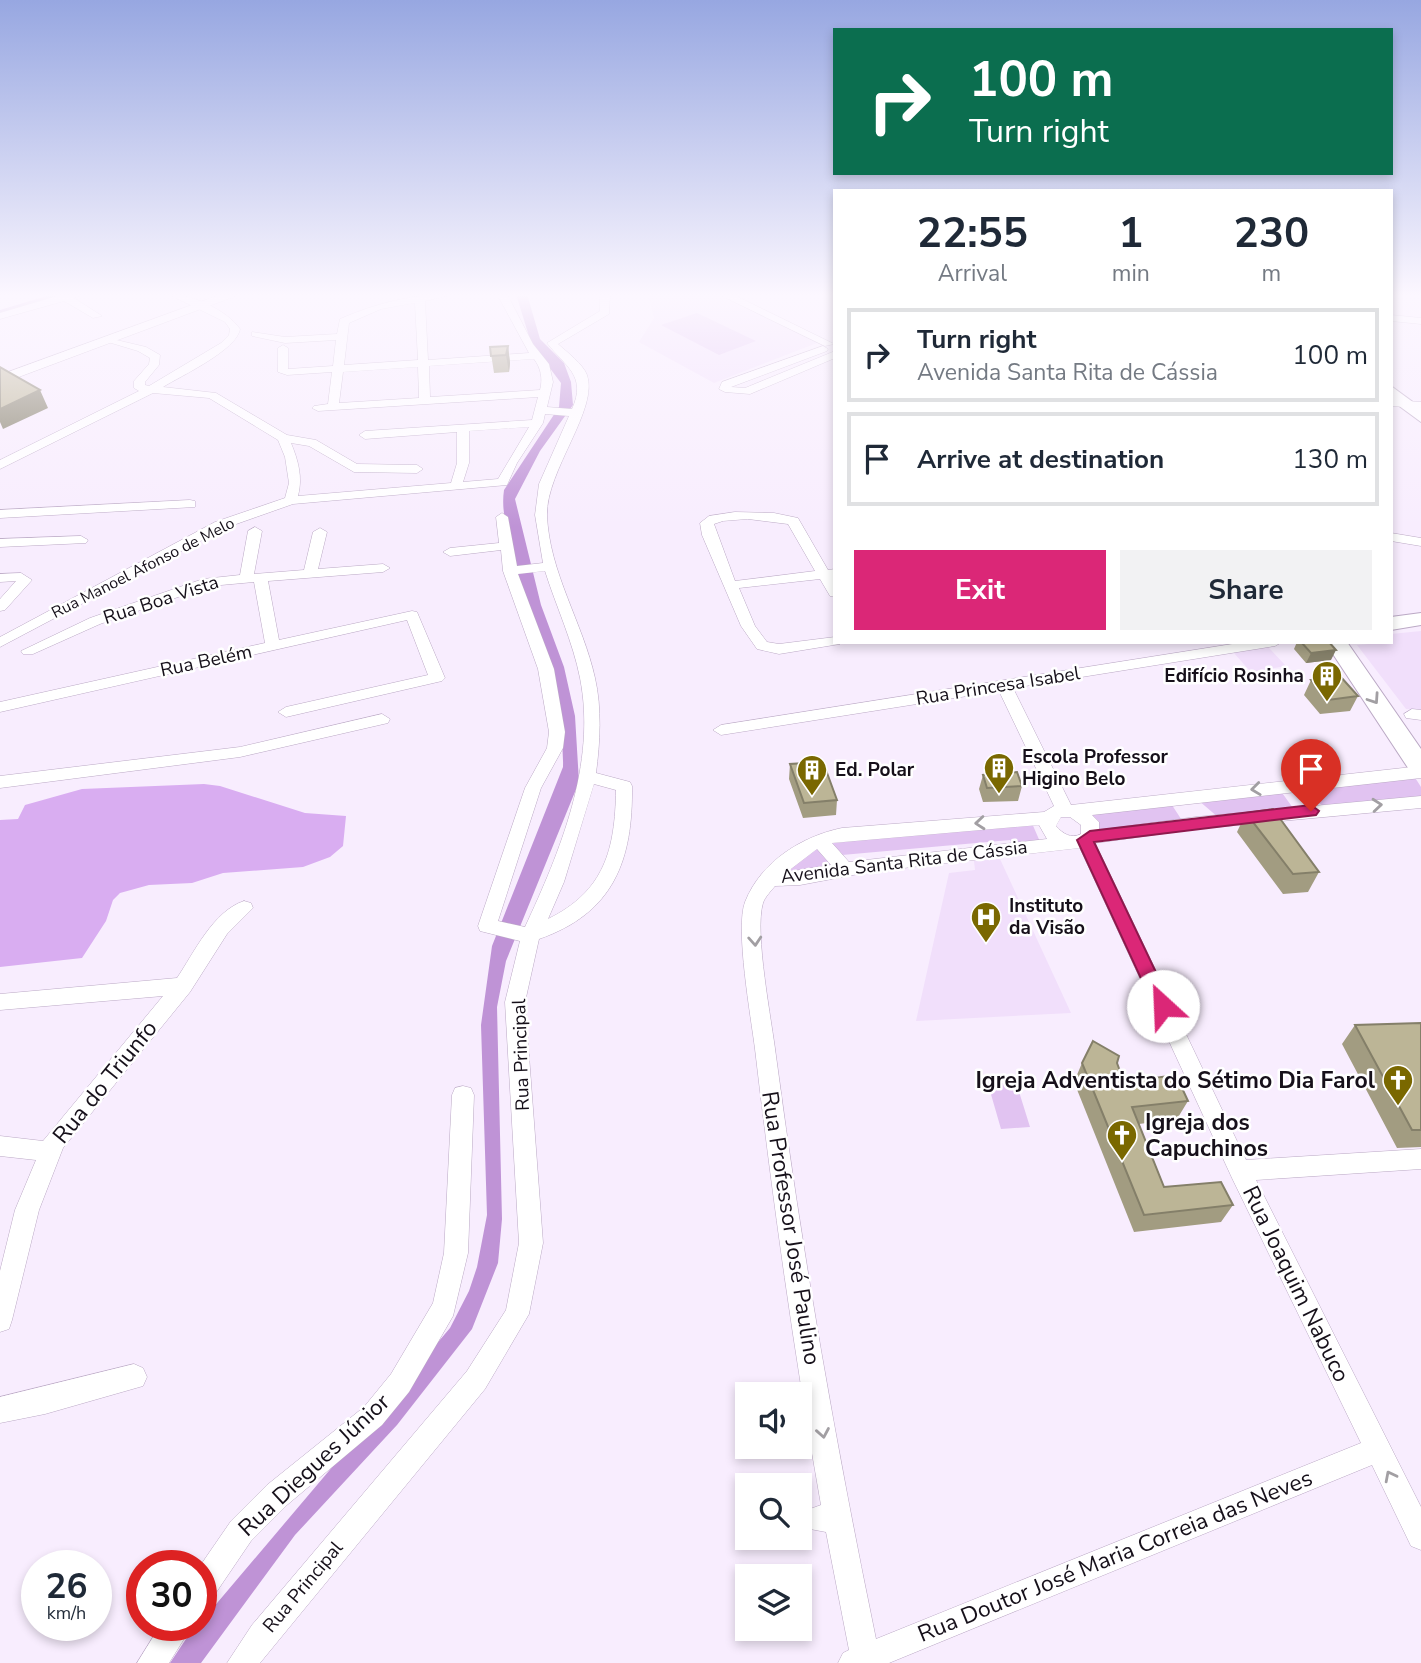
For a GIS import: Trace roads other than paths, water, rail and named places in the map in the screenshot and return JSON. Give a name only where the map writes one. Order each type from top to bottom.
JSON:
[{"type":"highway","points":[[1402,401],[1421,417]]},
{"type":"highway","points":[[1393,624],[1421,619]]},
{"type":"highway","points":[[1393,630],[1421,625]]},
{"type":"highway","points":[[1341,645],[1421,770]]},
{"type":"main road","points":[[0,380],[24,372]]},
{"type":"street","points":[[148,372],[139,381],[138,387],[148,391],[212,395],[283,438],[312,443],[354,468],[417,469]]},
{"type":"street","points":[[0,466],[148,391],[180,372]]},
{"type":"street","points":[[286,372],[307,372]]},
{"type":"street","points":[[334,407],[337,372]]},
{"type":"street","points":[[424,372],[425,401]]},
{"type":"street","points":[[547,372],[545,393],[549,411]]},
{"type":"street","name":"Rua Principal","points":[[242,1663],[270,1625],[477,1380],[517,1314],[531,1243],[516,1002],[527,934],[572,837],[588,777],[592,743],[588,679],[543,567],[541,502],[556,453],[584,395],[582,377],[577,372]]},
{"type":"street","points":[[762,372],[726,384],[726,389],[746,391],[784,372]]},
{"type":"street","points":[[318,408],[545,393]]},
{"type":"street","points":[[549,411],[574,413]]},
{"type":"street","points":[[365,435],[537,424],[549,411]]},
{"type":"street","name":"Rua Manoel Afonso de Melo","points":[[0,643],[188,541],[291,500],[342,493],[420,491],[503,482],[511,463],[537,424]]},
{"type":"street","points":[[456,485],[464,451],[463,428]]},
{"type":"street","points":[[283,438],[294,470],[291,500]]},
{"type":"street","points":[[0,514],[190,504]]},
{"type":"street","points":[[502,517],[504,546],[511,559],[512,571],[546,669],[557,732],[555,748],[533,788],[491,926],[527,934],[564,919],[598,894],[608,879],[620,848],[625,817],[624,786],[618,782],[588,777]]},
{"type":"street","points":[[733,585],[830,574],[797,524],[790,519],[715,517],[707,523],[709,535],[733,585],[748,626],[762,646],[769,648],[833,641]]},
{"type":"street","points":[[255,531],[253,578],[273,646]]},
{"type":"street","points":[[310,573],[320,532]]},
{"type":"street","points":[[1393,537],[1421,542]]},
{"type":"street","points":[[0,543],[81,540]]},
{"type":"street","points":[[450,552],[504,546]]},
{"type":"street","points":[[512,571],[543,567]]},
{"type":"street","name":"Rua Boa Vista","points":[[28,651],[95,621],[188,588],[253,578],[383,568]]},
{"type":"street","points":[[0,578],[21,577],[25,580],[0,607]]},
{"type":"street","name":"Rua Belém","points":[[0,707],[412,615],[437,678],[286,712]]},
{"type":"street","name":"Rua Princesa Isabel","points":[[721,730],[1004,685],[1186,648],[1245,644]]},
{"type":"street","points":[[1004,685],[1060,809],[1047,827],[1054,836],[1083,840]]},
{"type":"street","points":[[0,782],[240,752],[382,719]]},
{"type":"street","name":"Avenida Santa Rita de Cássia","points":[[772,879],[794,853],[819,839],[842,834],[1421,770]]},
{"type":"street","points":[[1290,785],[1311,811]]},
{"type":"street","points":[[1180,797],[1196,823]]},
{"type":"street","name":"Avenida Santa Rita de Cássia","points":[[772,879],[800,878],[845,869],[1083,840],[1196,823],[1421,802]]},
{"type":"street","name":"Rua Joaquim Nabuco","points":[[1060,809],[1090,822],[1083,840],[1240,1171],[1376,1450],[1421,1536]]},
{"type":"street","points":[[819,839],[845,869]]},
{"type":"street","name":"Rua Professor José Paulino","points":[[772,879],[758,896],[753,910],[771,1103],[829,1518],[862,1661]]},
{"type":"street","name":"Rua do Triunfo","points":[[0,1320],[5,1289],[27,1210],[49,1152],[72,1118],[122,1063],[183,986],[220,929],[244,908]]},
{"type":"street","points":[[0,1002],[183,986]]},
{"type":"street","name":"Rua Diegues Júnior","points":[[217,1568],[250,1522],[276,1495],[373,1416],[400,1382],[444,1307],[456,1253],[463,1095]]},
{"type":"street","points":[[0,1146],[49,1152]]},
{"type":"street","points":[[1240,1171],[1421,1159]]},
{"type":"street","points":[[0,1410],[134,1377]]},
{"type":"street","name":"Rua Doutor José Maria Correia das Neves","points":[[862,1661],[1376,1450]]},
{"type":"street","points":[[152,1663],[167,1641]]},
{"type":"place","name":"Edifício Rosinha","points":[[1327,703]]},
{"type":"place","name":"Escola Professor Higino Belo","points":[[999,795]]},
{"type":"place","name":"Ed. Polar","points":[[812,797]]},
{"type":"place","name":"Instituto da Visão","points":[[986,944]]},
{"type":"place","name":"Igreja Adventista do Sétimo Dia Farol","points":[[1398,1107]]},
{"type":"place","name":"Igreja dos Capuchinos","points":[[1122,1162]]}]
